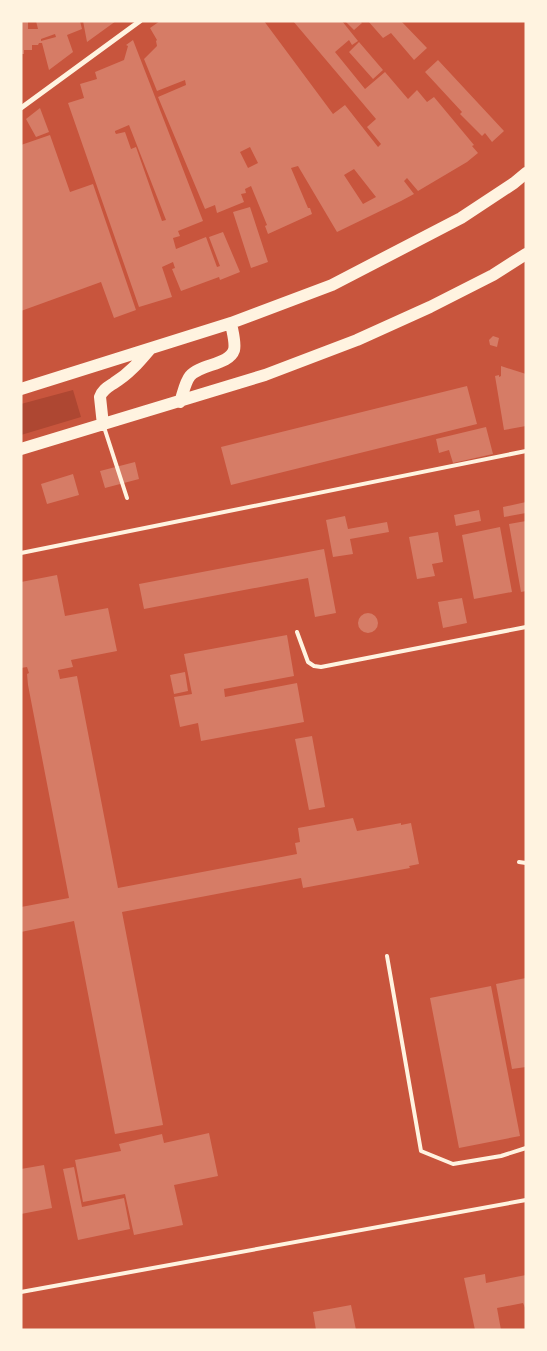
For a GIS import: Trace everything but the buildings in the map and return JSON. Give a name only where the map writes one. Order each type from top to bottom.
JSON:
[{"type":"main road","points":[[21,389],[231,323],[332,284],[461,218],[526,173]]},
{"type":"main road","points":[[21,450],[265,375],[357,340],[430,308],[493,275],[526,254]]},
{"type":"main road","points":[[180,402],[189,378],[197,370],[227,359],[232,354],[234,345],[231,323]]},
{"type":"main road","points":[[103,425],[101,394],[105,389],[132,370],[150,349]]},
{"type":"street","points":[[21,108],[140,21]]},
{"type":"lane","points":[[103,425],[127,498]]},
{"type":"lane","points":[[21,553],[526,451]]},
{"type":"lane","points":[[297,632],[308,662],[314,666],[321,667],[526,626]]},
{"type":"lane","points":[[519,862],[526,863]]},
{"type":"lane","points":[[387,956],[421,1151],[452,1164],[501,1156],[526,1148]]},
{"type":"lane","points":[[21,1292],[526,1200]]},
{"type":"shaded area","points":[[73,390],[81,417],[21,435],[21,404]]}]
